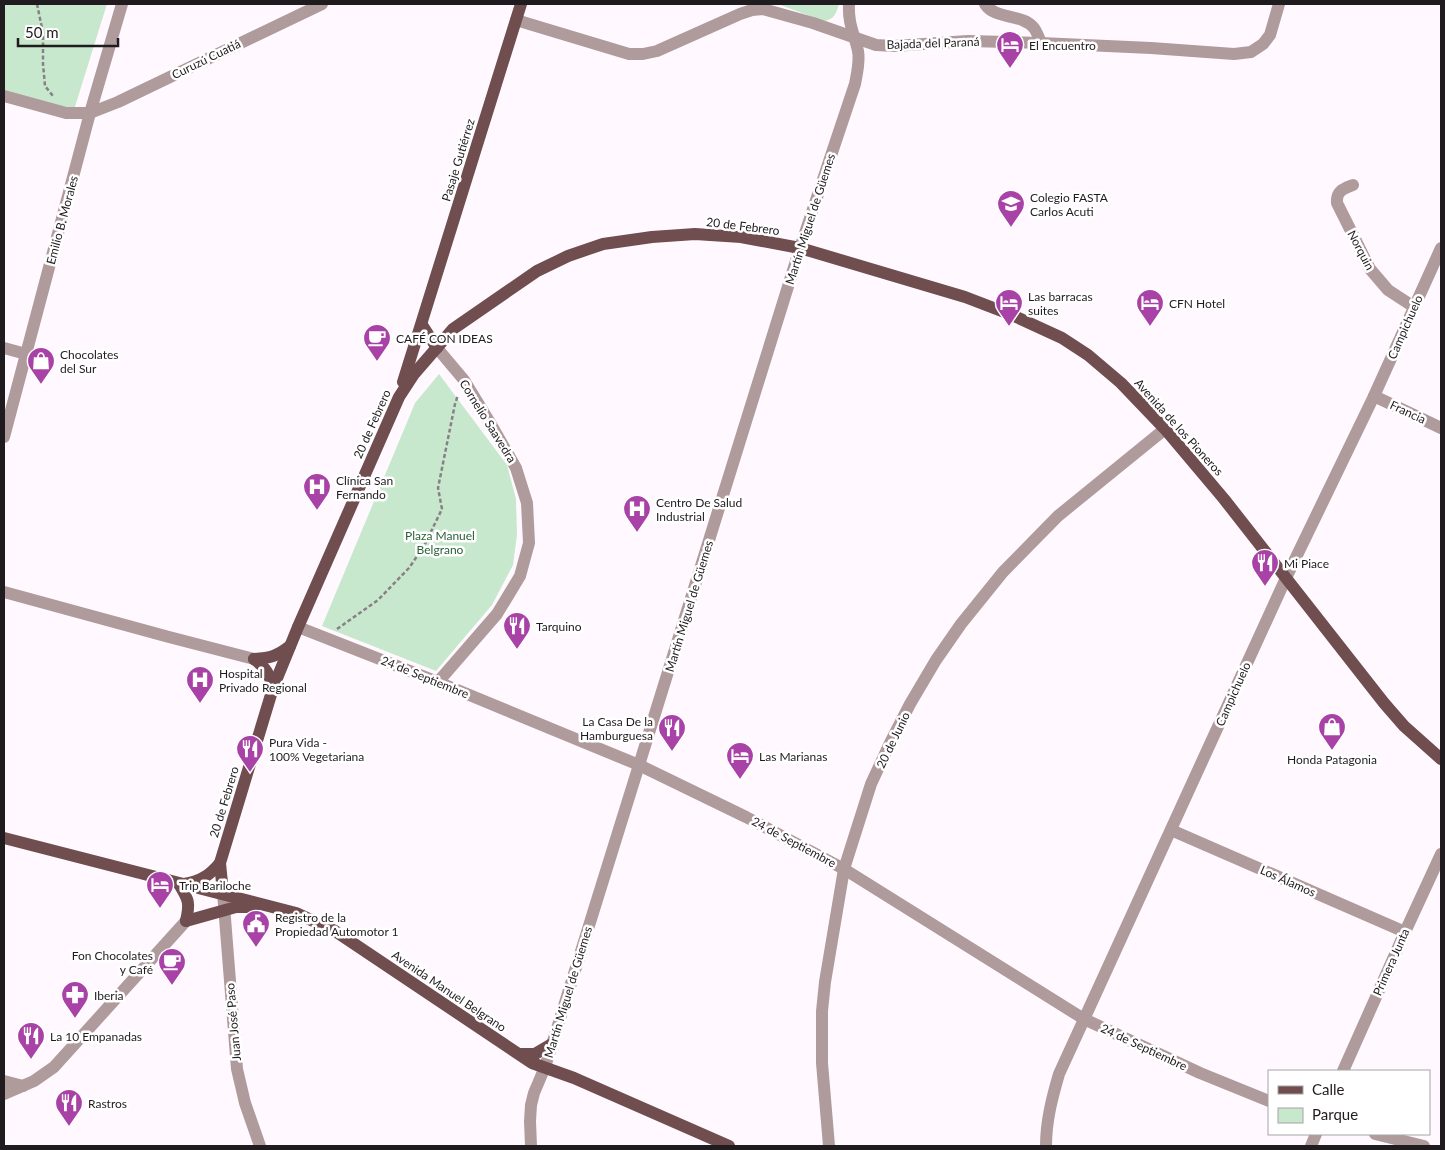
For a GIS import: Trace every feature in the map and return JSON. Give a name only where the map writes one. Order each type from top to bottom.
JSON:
[{"type":"main road","name":"Pasaje Gutiérrez","points":[[398,397],[521,4]]},
{"type":"main road","name":"20 de Febrero","points":[[223,894],[220,863],[273,688],[290,646],[398,397],[414,374],[453,329],[537,271],[568,256],[603,244],[652,237],[695,234],[741,237],[800,248]]},
{"type":"main road","name":"Avenida de los Pioneros","points":[[800,248],[965,297],[1012,315],[1062,338],[1088,355],[1121,383],[1165,429],[1224,499],[1384,703],[1404,726],[1441,759]]},
{"type":"main road","points":[[422,325],[437,348]]},
{"type":"main road","points":[[254,659],[269,658],[280,654],[290,646]]},
{"type":"main road","points":[[254,659],[265,668],[270,676],[273,688]]},
{"type":"main road","name":"Avenida Manuel Belgrano","points":[[4,838],[296,913],[335,931],[532,1063],[546,1067],[728,1146]]},
{"type":"main road","points":[[220,863],[206,877],[194,883],[179,884],[187,896],[189,907],[186,921],[236,907],[274,907]]},
{"type":"main road","points":[[520,1054],[535,1054],[552,1044]]},
{"type":"street","name":"Emilio B. Morales","points":[[4,437],[90,113],[122,4]]},
{"type":"street","name":"Curuzú Cuatiá","points":[[90,113],[118,102],[322,4]]},
{"type":"street","name":"Martín Miguel de Güemes","points":[[531,1146],[530,1121],[534,1093],[546,1067],[800,248],[855,84],[859,59],[848,18],[850,4]]},
{"type":"street","points":[[985,4],[991,11],[1025,21],[1034,28],[1041,43]]},
{"type":"street","name":"Bajada del Paraná","points":[[516,20],[630,54],[644,54],[656,51],[744,9],[763,9],[812,23],[876,45],[894,46],[968,41],[1151,48],[1234,54],[1251,52],[1263,44],[1270,35],[1280,4]]},
{"type":"street","points":[[4,96],[66,113],[90,113]]},
{"type":"street","name":"Norquin","points":[[1353,185],[1341,190],[1336,196],[1337,203],[1370,269],[1388,290],[1414,307]]},
{"type":"street","name":"Campichuelo","points":[[1046,1146],[1046,1128],[1059,1074],[1286,578],[1374,396],[1441,248]]},
{"type":"street","points":[[4,348],[26,354]]},
{"type":"street","name":"Cornelio Saavedra","points":[[437,348],[464,380],[516,468],[527,502],[529,543],[520,576],[497,614],[438,682]]},
{"type":"street","name":"Francia","points":[[1374,396],[1441,428]]},
{"type":"street","name":"20 de Junio","points":[[829,1146],[822,1063],[822,1011],[825,982],[844,869],[871,784],[890,742],[936,660],[961,624],[1003,572],[1058,516],[1165,429]]},
{"type":"street","points":[[4,592],[254,659]]},
{"type":"street","name":"24 de Septiembre","points":[[298,627],[438,682],[639,765],[746,817],[844,869],[1084,1019],[1200,1073],[1268,1101]]},
{"type":"street","name":"Los Álamos","points":[[1171,830],[1405,932]]},
{"type":"street","name":"Primera Junta","points":[[1343,1070],[1441,854]]},
{"type":"street","name":"Juan José Paso","points":[[223,894],[237,1069],[245,1103],[260,1146]]},
{"type":"street","points":[[4,1094],[44,1075],[68,1054],[186,921]]},
{"type":"street","points":[[4,1081],[23,1086]]},
{"type":"street","points":[[1380,1135],[1424,1146]]},
{"type":"path","points":[[38,4],[43,33],[45,86],[66,113]]},
{"type":"path","points":[[325,637],[378,600],[409,568],[424,546],[442,509],[438,488],[454,404],[464,380]]},
{"type":"green space","points":[[4,4],[107,4],[73,113],[4,95]]},
{"type":"green space","points":[[778,4],[839,4],[834,16],[823,21]]},
{"type":"green space","name":"Plaza Manuel Belgrano","points":[[439,374],[507,465],[516,499],[517,535],[513,565],[492,605],[436,671],[322,626],[415,403]]},
{"type":"place","name":"El Encuentro","points":[[1010,69]]},
{"type":"place","name":"Colegio FASTA Carlos Acuti","points":[[1011,228]]},
{"type":"place","name":"Las barracas suites","points":[[1009,327]]},
{"type":"place","name":"CFN Hotel","points":[[1150,327]]},
{"type":"place","name":"CAFÉ CON IDEAS","points":[[377,362]]},
{"type":"place","name":"Chocolates del Sur","points":[[41,385]]},
{"type":"place","name":"Clínica San Fernando","points":[[317,511]]},
{"type":"place","name":"Centro De Salud Industrial","points":[[637,533]]},
{"type":"place","name":"Mi Piace","points":[[1265,587]]},
{"type":"place","name":"Tarquino","points":[[517,650]]},
{"type":"place","name":"Hospital Privado Regional","points":[[200,704]]},
{"type":"place","name":"Honda Patagonia","points":[[1332,751]]},
{"type":"place","name":"La Casa De la Hamburguesa","points":[[672,752]]},
{"type":"place","name":"Pura Vida - 100% Vegetariana","points":[[250,773]]},
{"type":"place","name":"Las Marianas","points":[[740,780]]},
{"type":"place","name":"Trip Bariloche","points":[[160,909]]},
{"type":"place","name":"Registro de la Propiedad Automotor 1","points":[[256,948]]},
{"type":"place","name":"Fon Chocolates y Café","points":[[172,986]]},
{"type":"place","name":"Iberia","points":[[75,1019]]},
{"type":"place","name":"La 10 Empanadas","points":[[31,1060]]},
{"type":"place","name":"Rastros","points":[[69,1127]]}]
